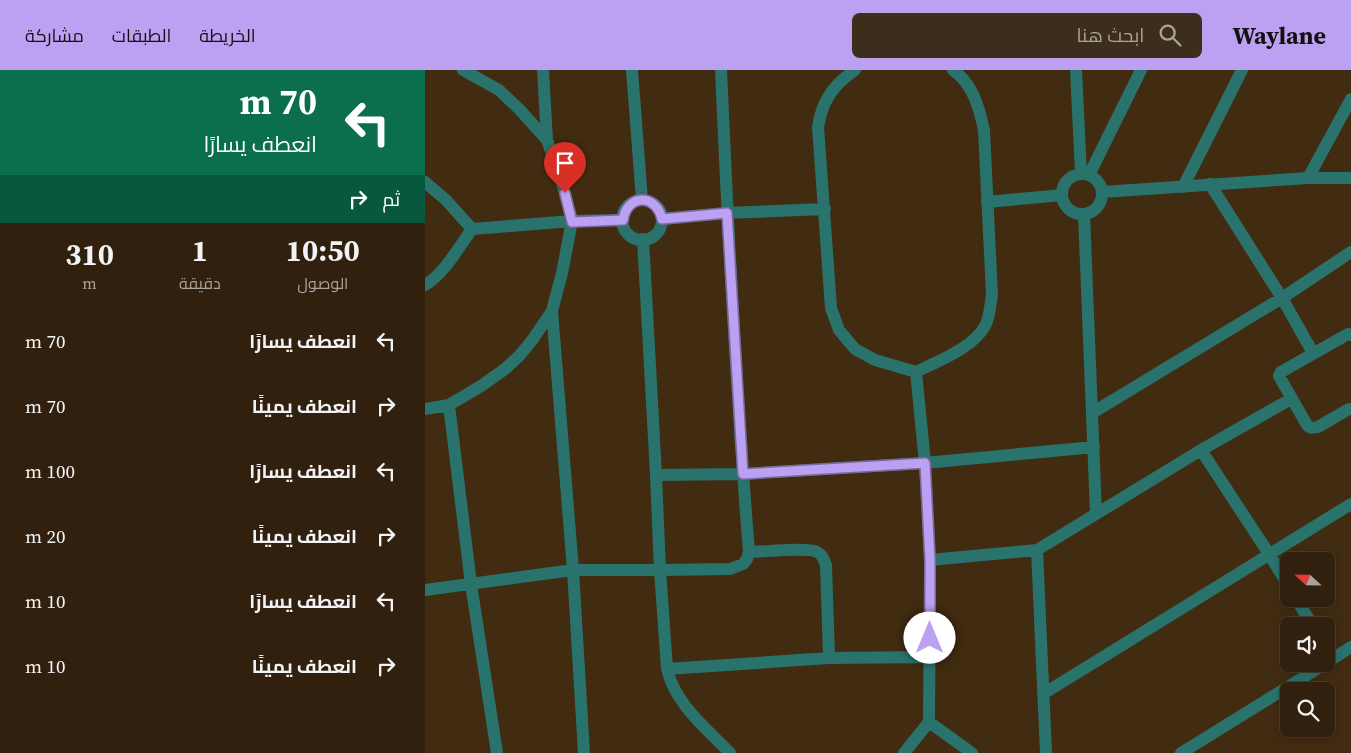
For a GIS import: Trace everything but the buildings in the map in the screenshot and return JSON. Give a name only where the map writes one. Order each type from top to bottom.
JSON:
[{"type":"street","points":[[463,70],[499,90],[547,140]]},
{"type":"street","points":[[425,409],[449,405],[505,369],[533,340],[552,311],[572,222],[561,179],[547,140],[543,70]]},
{"type":"street","points":[[632,70],[642,200]]},
{"type":"street","points":[[425,590],[573,570],[730,569],[743,564],[747,559],[749,552],[727,213],[721,70]]},
{"type":"street","points":[[855,70],[842,79],[828,96],[820,114],[819,127],[831,308],[839,330],[855,349],[875,360],[917,372],[976,338],[985,326],[992,295],[985,130],[978,104],[969,85],[953,70]]},
{"type":"street","points":[[1076,70],[1085,174]]},
{"type":"street","points":[[1085,174],[1141,70]]},
{"type":"street","points":[[1183,187],[1242,70]]},
{"type":"street","points":[[1308,178],[1351,99]]},
{"type":"street","points":[[1085,174],[1095,178],[1102,192],[1101,200],[1097,207],[1091,212],[1084,214],[1076,213],[1069,209],[1064,203],[1062,195],[1063,187],[1067,180],[1073,176],[1085,174]]},
{"type":"street","points":[[1102,192],[1308,178],[1351,178]]},
{"type":"street","points":[[425,182],[446,200],[472,230]]},
{"type":"street","points":[[1210,184],[1313,353]]},
{"type":"street","points":[[987,202],[1062,195]]},
{"type":"street","points":[[642,200],[656,205],[662,219],[661,227],[650,238],[635,238],[624,228],[624,213],[628,206],[642,200]]},
{"type":"street","points":[[662,219],[727,213],[825,209]]},
{"type":"street","points":[[1084,214],[1096,514]]},
{"type":"street","points":[[425,285],[432,281],[472,230],[623,220]]},
{"type":"street","points":[[643,239],[667,669],[670,681],[678,696],[726,752]]},
{"type":"street","points":[[1092,413],[1281,298],[1351,252]]},
{"type":"street","points":[[552,311],[573,570],[583,748],[592,753]]},
{"type":"street","points":[[1350,410],[1318,427],[1312,428],[1307,425],[1279,375],[1313,353],[1351,334]]},
{"type":"street","points":[[904,753],[929,722],[930,560],[925,463],[917,372]]},
{"type":"street","points":[[930,560],[1037,550],[1201,450],[1291,399]]},
{"type":"street","points":[[449,405],[471,584],[497,753]]},
{"type":"street","points":[[657,475],[743,474],[925,463],[1094,447]]},
{"type":"street","points":[[1201,450],[1280,572]]},
{"type":"street","points":[[1043,694],[1351,504]]},
{"type":"street","points":[[749,552],[806,550],[819,553],[823,558],[826,565],[829,658]]},
{"type":"street","points":[[1037,550],[1046,753]]},
{"type":"street","points":[[1335,654],[1351,647]]},
{"type":"street","points":[[667,669],[829,658],[930,657]]},
{"type":"street","points":[[1181,753],[1305,672]]},
{"type":"street","points":[[929,722],[972,753]]},
{"type":"route","points":[[565,193],[572,222],[623,220],[628,206],[642,200],[656,205],[662,219],[727,213],[743,474],[925,463],[930,560],[930,638]]}]
